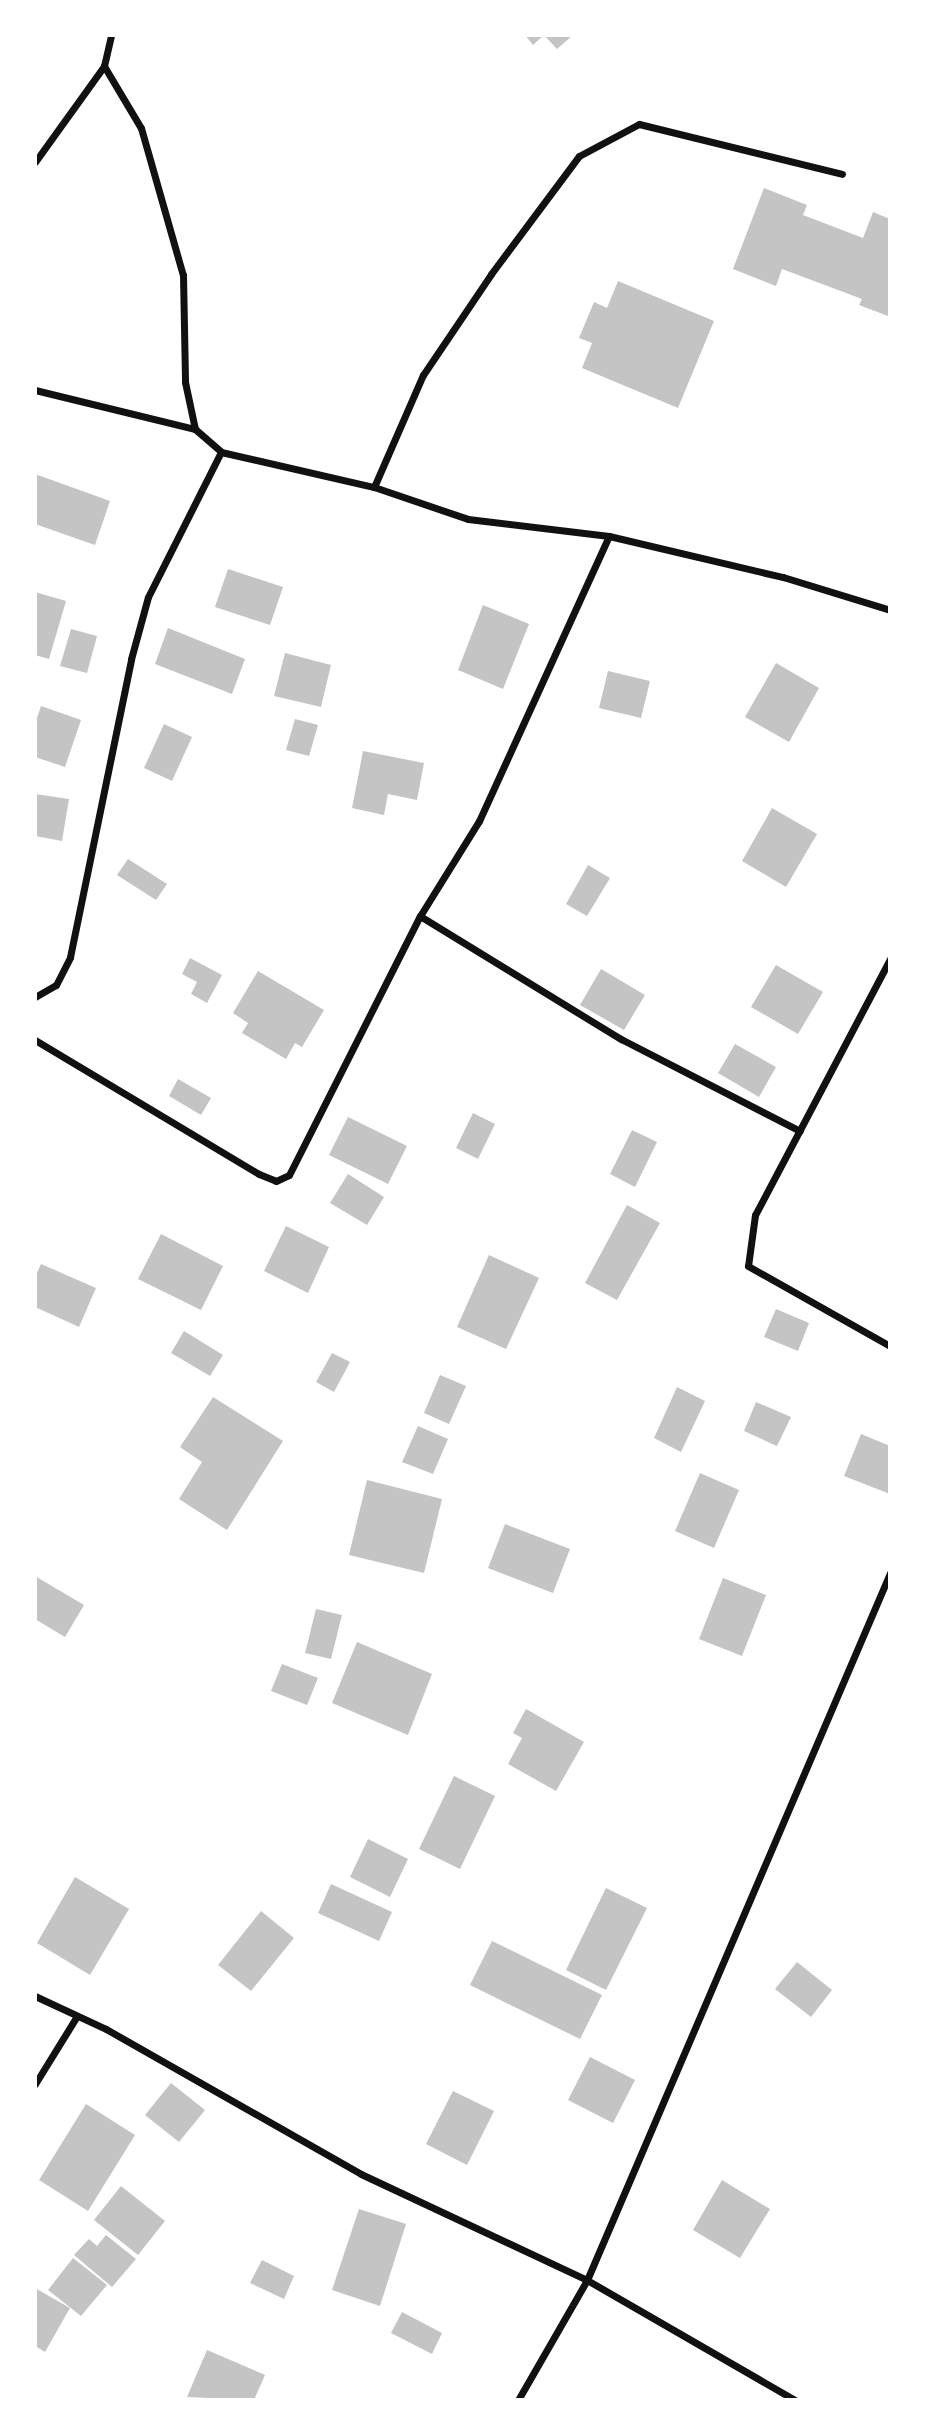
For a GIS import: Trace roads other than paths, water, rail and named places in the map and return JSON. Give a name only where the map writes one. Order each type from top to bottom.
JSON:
[{"type":"street","points":[[35,162],[104,66],[111,35]]},
{"type":"street","points":[[104,66],[141,128],[183,275],[185,382],[195,429]]},
{"type":"street","points":[[374,488],[424,375],[491,274],[579,156],[639,124],[842,174]]},
{"type":"street","points":[[35,390],[195,429],[221,452],[374,488],[468,519],[608,536],[783,577],[890,610]]},
{"type":"street","points":[[35,996],[56,985],[70,957],[131,659],[148,597],[221,452]]},
{"type":"street","points":[[35,1040],[276,1181],[289,1175],[420,915],[479,821],[608,536]]},
{"type":"street","points":[[420,915],[621,1040],[800,1130]]},
{"type":"street","points":[[890,958],[755,1215],[748,1266],[890,1346]]},
{"type":"street","points":[[517,2400],[587,2280],[890,1573]]},
{"type":"street","points":[[35,1996],[77,2016],[361,2174],[587,2280],[795,2400]]},
{"type":"street","points":[[35,2084],[77,2016]]}]
